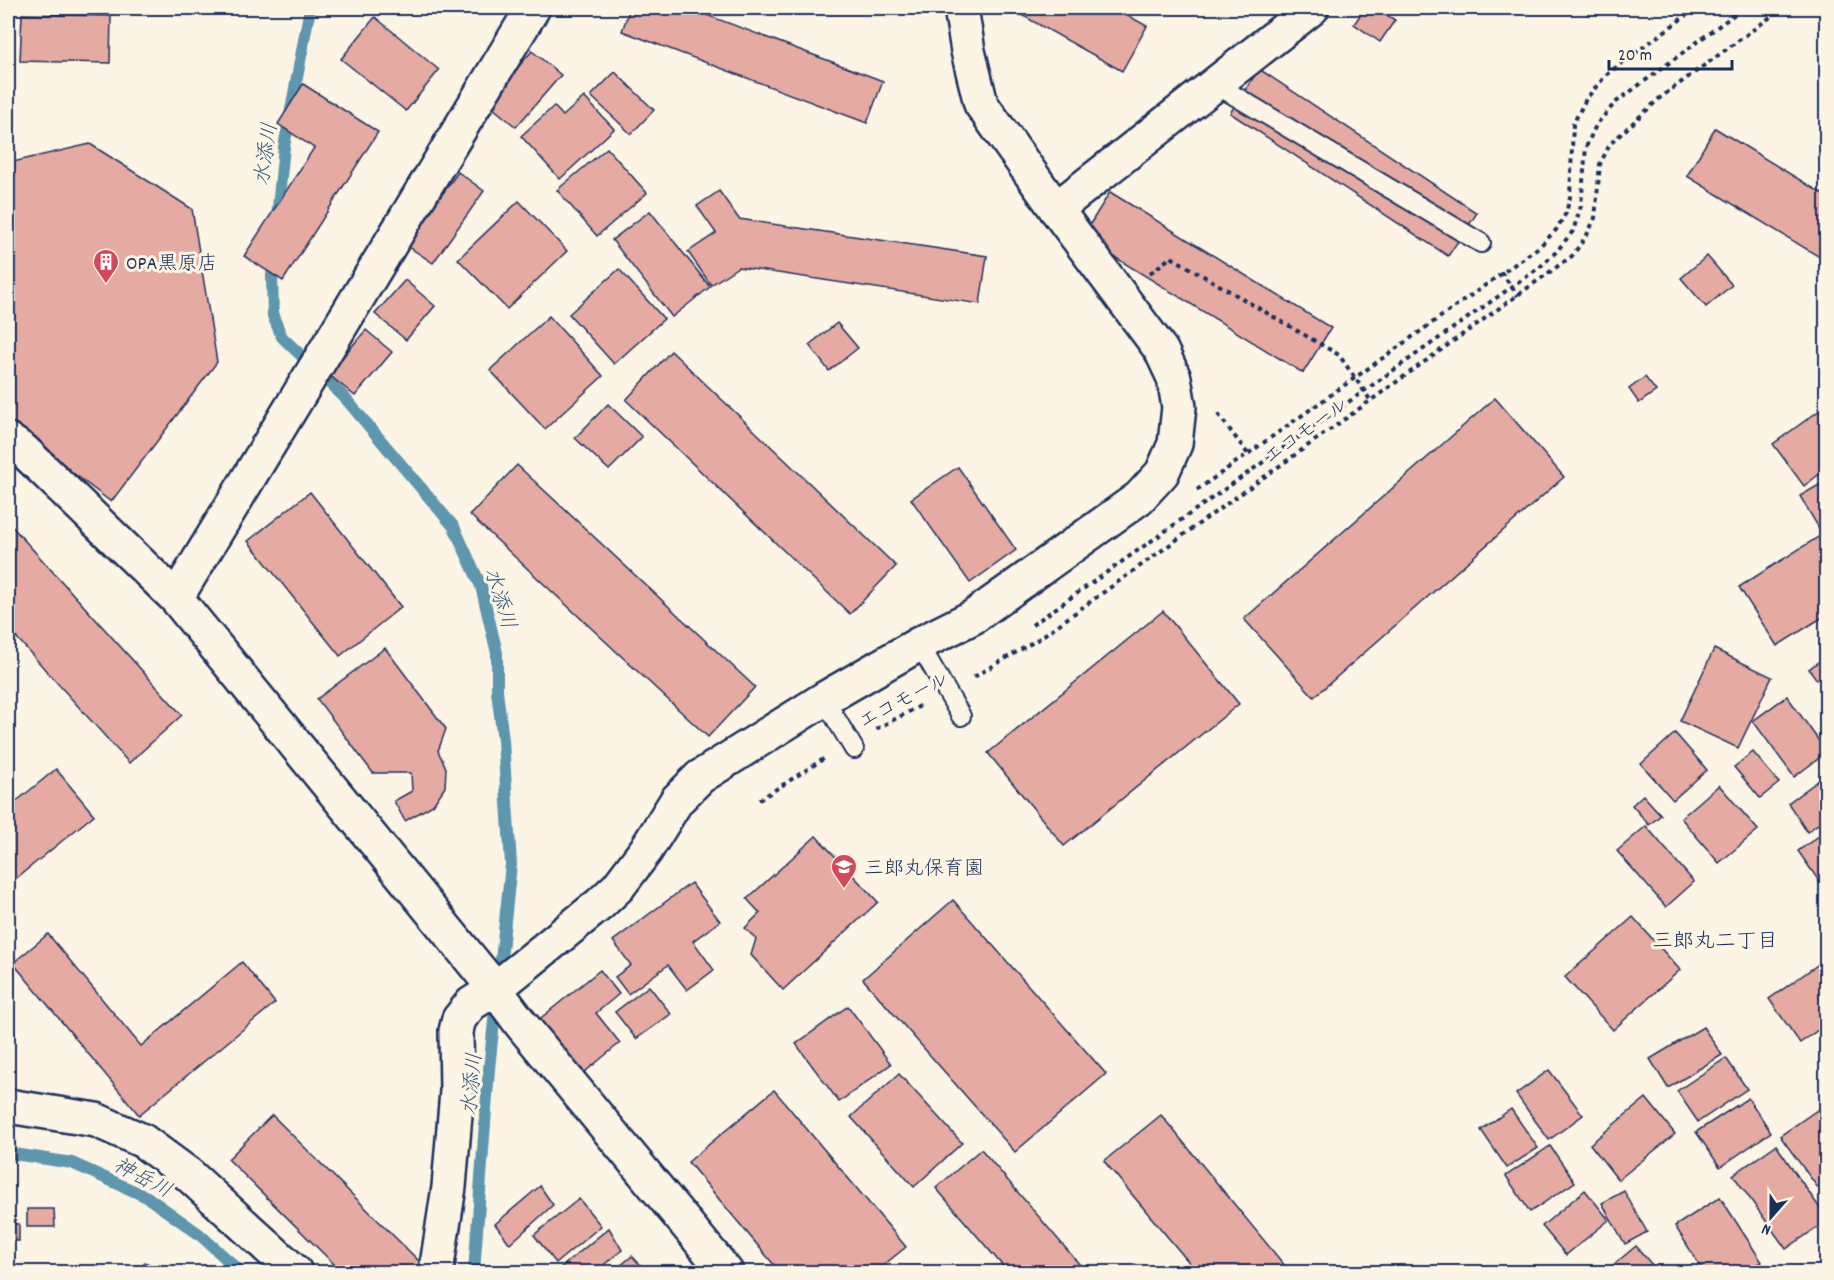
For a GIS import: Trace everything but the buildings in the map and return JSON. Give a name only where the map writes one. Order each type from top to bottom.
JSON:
[{"type":"street","points":[[176,598],[533,8]]},
{"type":"street","points":[[436,1272],[449,1187],[457,1091],[456,1031],[459,1019],[480,987],[531,960],[618,887],[646,850],[677,800],[700,777],[824,699],[919,644],[973,617],[1139,498],[1162,473],[1175,444],[1179,407],[1174,378],[1161,350],[1056,210],[981,104],[968,51],[961,8]]},
{"type":"street","points":[[1056,210],[1312,8]]},
{"type":"street","points":[[8,440],[24,451],[176,598],[480,987],[521,1024],[726,1272]]},
{"type":"street","points":[[8,1106],[96,1120],[143,1141],[188,1174],[295,1272]]},
{"type":"lane","points":[[1215,84],[1481,243]]},
{"type":"lane","points":[[919,644],[961,716]]},
{"type":"lane","points":[[824,699],[852,746]]},
{"type":"path","name":"エコモール","points":[[1191,495],[1539,247],[1556,230],[1566,213],[1570,197],[1573,124],[1586,99],[1607,74],[1696,8]]},
{"type":"path","name":"エコモール","points":[[1031,626],[1540,267],[1573,231],[1581,206],[1586,147],[1596,125],[1615,103],[1743,8]]},
{"type":"path","name":"エコモール","points":[[759,800],[821,760],[852,746],[994,667],[1037,640],[1572,256],[1587,235],[1595,218],[1600,164],[1610,144],[1661,97],[1783,8]]},
{"type":"path","points":[[1120,295],[1171,257],[1339,355],[1371,401]]},
{"type":"waterway","name":"水添川","points":[[277,217],[284,147],[310,8]]},
{"type":"waterway","name":"水添川","points":[[273,258],[273,316],[282,337],[345,398],[454,527],[481,586],[497,653],[497,691],[503,740],[511,864],[499,979]]},
{"type":"waterway","name":"水添川","points":[[474,1272],[496,1002]]},
{"type":"waterway","name":"神岳川","points":[[8,1153],[72,1163],[147,1197],[199,1234],[241,1272]]},
{"type":"place","name":"OPA黒原店","points":[[106,285]]},
{"type":"place","name":"三郎丸保育園","points":[[844,890]]},
{"type":"district","name":"三郎丸二丁目","points":[[1715,940]]}]
